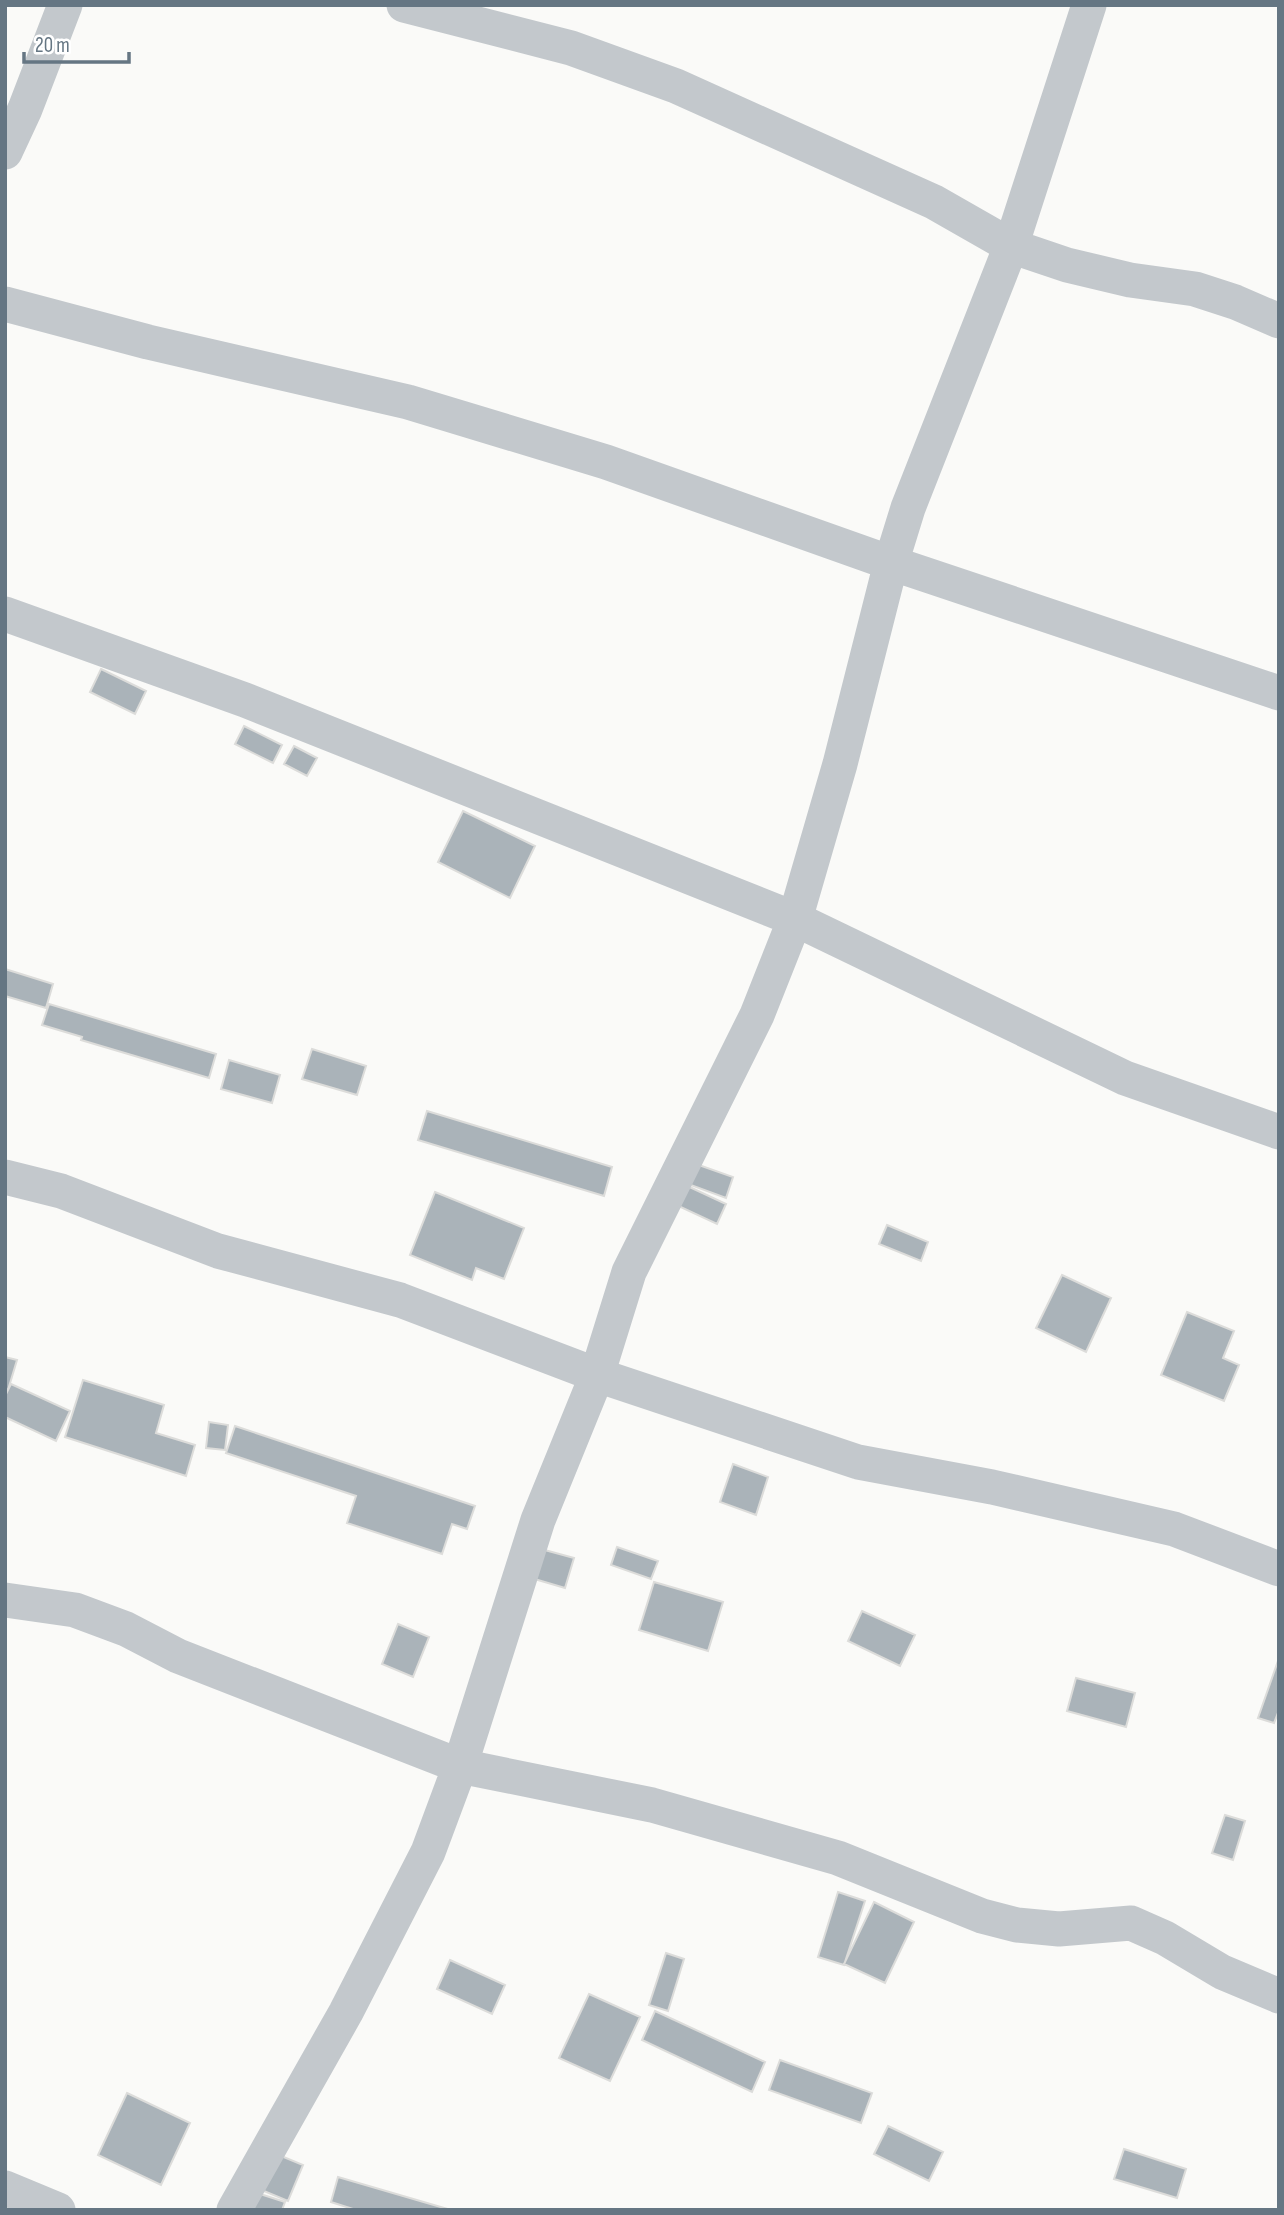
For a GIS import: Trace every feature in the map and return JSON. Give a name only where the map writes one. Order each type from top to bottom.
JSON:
[{"type":"street","points":[[5,152],[65,5]]},
{"type":"street","points":[[404,5],[571,48],[676,86],[934,202],[1011,246],[1067,265],[1129,280],[1195,289],[1279,321]]},
{"type":"street","points":[[234,2210],[346,2012],[428,1852],[460,1766],[538,1520],[597,1375],[629,1272],[757,1015],[794,919],[840,764],[891,563],[908,508],[1011,246],[1089,5]]},
{"type":"street","points":[[5,304],[148,342],[408,402],[606,462],[891,563],[1279,693]]},
{"type":"street","points":[[5,614],[245,700],[794,919],[1125,1078],[1279,1132]]},
{"type":"street","points":[[5,1177],[61,1191],[218,1251],[400,1300],[597,1375],[858,1462],[992,1487],[1174,1529],[1279,1569]]},
{"type":"street","points":[[5,1600],[75,1610],[101,1619],[178,1656],[460,1766],[652,1805],[825,1854],[982,1916],[1017,1925],[1059,1929],[1130,1923],[1164,1938],[1222,1972],[1279,1996]]},
{"type":"street","points":[[5,2188],[58,2210]]},
{"type":"building","points":[[101,669],[146,691],[135,714],[90,692]]},
{"type":"building","points":[[244,726],[282,745],[273,763],[235,744]]},
{"type":"building","points":[[294,746],[317,758],[307,776],[284,764]]},
{"type":"building","points":[[463,811],[535,846],[510,898],[438,862]]},
{"type":"building","points":[[5,969],[53,984],[46,1008],[5,996]]},
{"type":"building","points":[[49,1004],[216,1054],[209,1078],[81,1040],[82,1037],[42,1025]]},
{"type":"building","points":[[312,1049],[366,1066],[357,1095],[302,1079]]},
{"type":"building","points":[[229,1060],[280,1075],[272,1103],[221,1089]]},
{"type":"building","points":[[427,1111],[612,1167],[604,1196],[418,1140]]},
{"type":"building","points":[[696,1164],[733,1177],[726,1198],[688,1184]]},
{"type":"building","points":[[681,1183],[726,1204],[717,1224],[672,1203]]},
{"type":"building","points":[[435,1192],[524,1228],[504,1279],[476,1268],[472,1280],[410,1255]]},
{"type":"building","points":[[887,1225],[928,1242],[921,1261],[879,1244]]},
{"type":"building","points":[[1062,1275],[1111,1298],[1086,1352],[1036,1328]]},
{"type":"building","points":[[1187,1312],[1234,1331],[1223,1358],[1239,1365],[1224,1401],[1161,1375]]},
{"type":"building","points":[[5,1357],[17,1360],[8,1390],[5,1389]]},
{"type":"building","points":[[83,1380],[164,1405],[156,1433],[195,1445],[186,1476],[65,1437]]},
{"type":"building","points":[[11,1384],[70,1411],[56,1441],[5,1417],[5,1396]]},
{"type":"building","points":[[209,1422],[228,1425],[225,1450],[206,1448]]},
{"type":"building","points":[[235,1426],[475,1506],[467,1529],[452,1524],[442,1554],[347,1523],[356,1496],[226,1453]]},
{"type":"building","points":[[733,1464],[768,1477],[756,1515],[720,1502]]},
{"type":"building","points":[[530,1546],[574,1558],[565,1588],[521,1575]]},
{"type":"building","points":[[617,1547],[658,1561],[651,1579],[611,1565]]},
{"type":"building","points":[[654,1582],[723,1602],[708,1651],[639,1630]]},
{"type":"building","points":[[862,1611],[915,1635],[900,1666],[848,1641]]},
{"type":"building","points":[[398,1624],[429,1637],[413,1677],[382,1664]]},
{"type":"building","points":[[1279,1658],[1279,1710],[1274,1723],[1258,1718]]},
{"type":"building","points":[[1076,1678],[1135,1693],[1126,1727],[1067,1711]]},
{"type":"building","points":[[1225,1815],[1245,1821],[1233,1860],[1212,1853]]},
{"type":"building","points":[[838,1892],[865,1901],[844,1965],[818,1957]]},
{"type":"building","points":[[874,1902],[914,1922],[885,1983],[844,1964]]},
{"type":"building","points":[[666,1953],[684,1959],[668,2011],[649,2005]]},
{"type":"building","points":[[450,1960],[505,1985],[492,2014],[437,1989]]},
{"type":"building","points":[[589,1994],[640,2017],[610,2081],[559,2058]]},
{"type":"building","points":[[655,2011],[765,2062],[752,2092],[642,2040]]},
{"type":"building","points":[[780,2060],[872,2093],[861,2123],[769,2090]]},
{"type":"building","points":[[127,2093],[190,2123],[161,2185],[98,2155]]},
{"type":"building","points":[[888,2126],[943,2152],[929,2181],[874,2154]]},
{"type":"building","points":[[1124,2149],[1186,2169],[1177,2198],[1114,2179]]},
{"type":"building","points":[[274,2153],[303,2165],[288,2201],[259,2189]]},
{"type":"building","points":[[338,2177],[451,2210],[356,2210],[331,2202]]},
{"type":"building","points":[[257,2193],[285,2202],[282,2210],[251,2210]]}]
